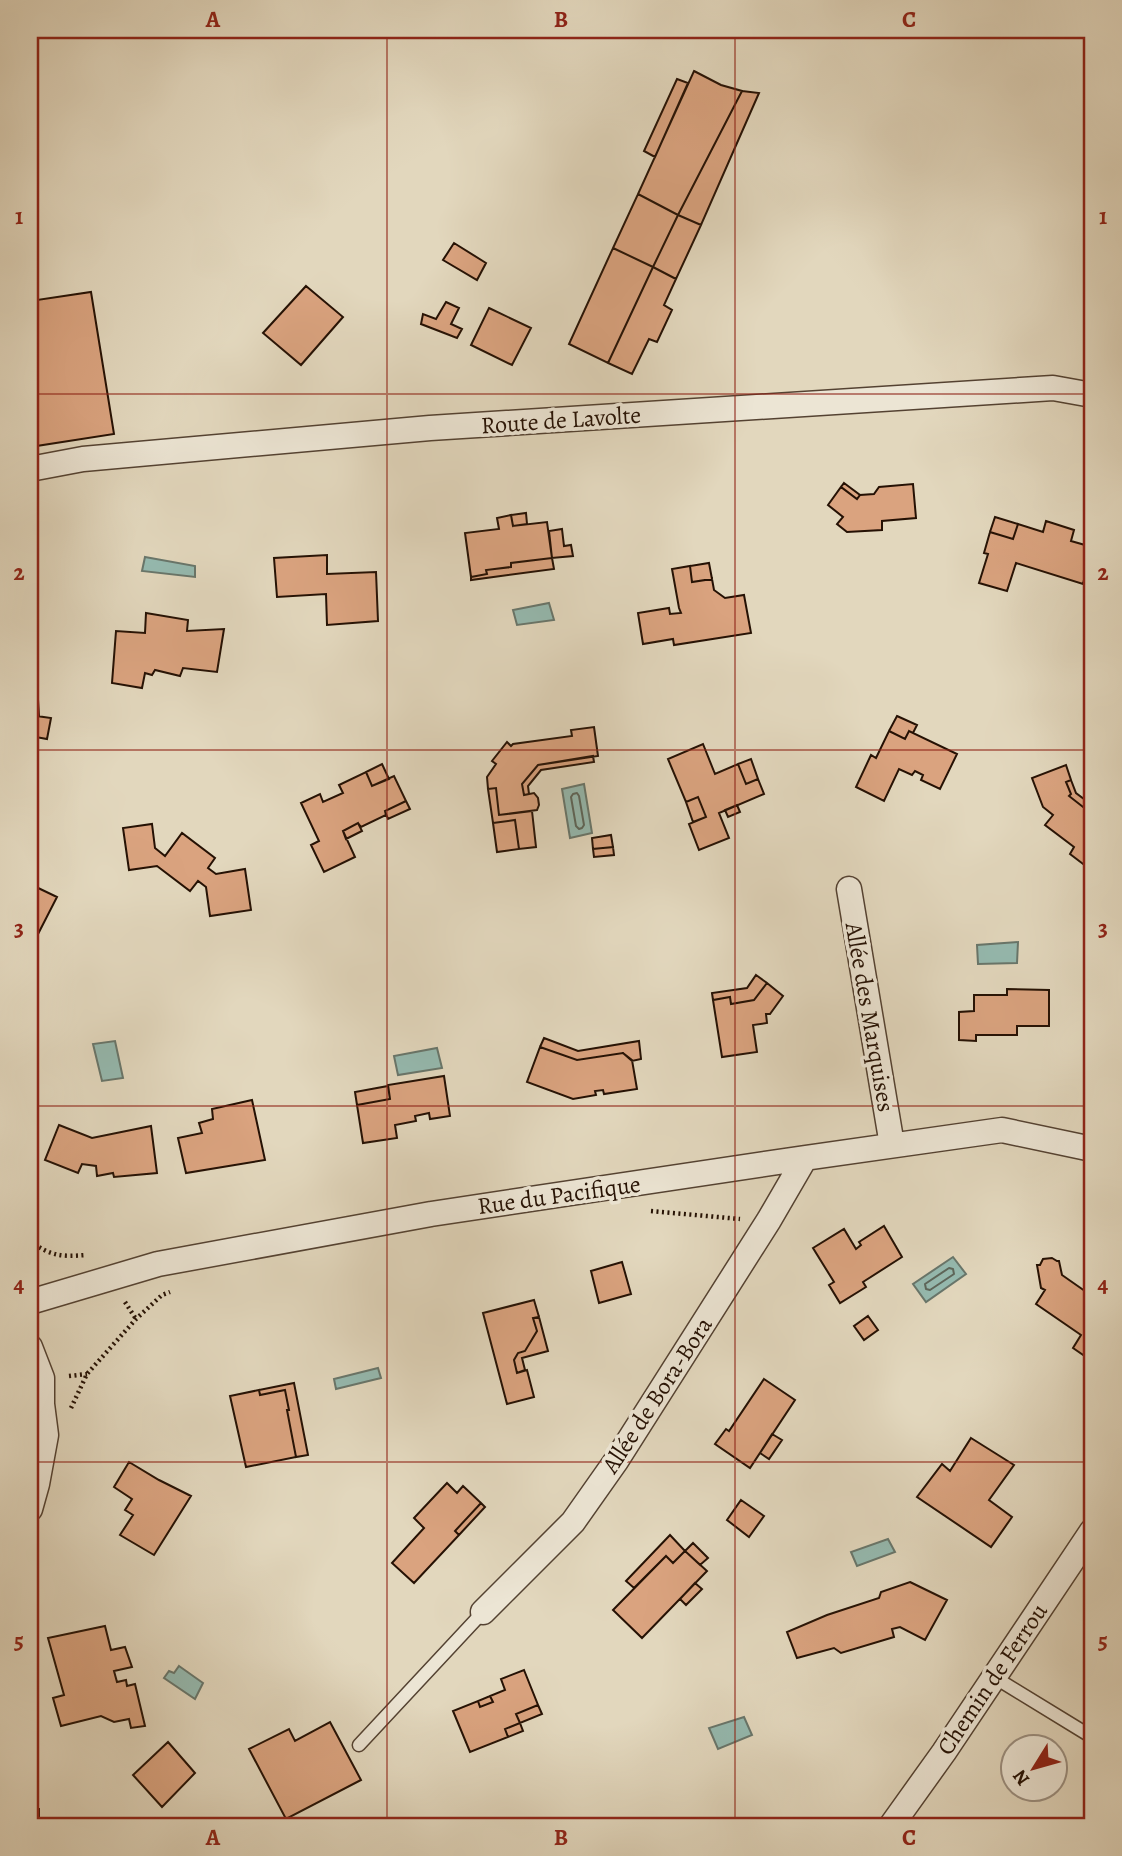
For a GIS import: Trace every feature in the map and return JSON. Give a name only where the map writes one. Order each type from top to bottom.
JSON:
[{"type":"street","name":"Route de Lavolte","points":[[30,469],[83,459],[430,428],[1053,388],[1092,395]]},
{"type":"street","name":"Allée des Marquises","points":[[849,889],[892,1145]]},
{"type":"street","name":"Rue du Pacifique","points":[[30,1302],[158,1264],[431,1214],[892,1145],[1002,1130],[1092,1149]]},
{"type":"street","name":"Allée de Bora-Bora","points":[[483,1612],[573,1522],[616,1461],[769,1220],[805,1158]]},
{"type":"street","points":[[30,1347],[43,1378],[42,1404],[46,1435],[30,1508]]},
{"type":"street","name":"Chemin de Ferrou","points":[[891,1826],[1092,1531]]},
{"type":"lane","points":[[359,1745],[483,1612]]},
{"type":"lane","points":[[994,1677],[1092,1737]]},
{"type":"path","points":[[645,1210],[769,1220]]},
{"type":"path","points":[[70,1409],[87,1374],[136,1319],[162,1295],[171,1291]]},
{"type":"water","points":[[145,557],[195,566],[195,577],[142,571]]},
{"type":"water","points":[[549,603],[554,620],[517,625],[513,610]]},
{"type":"water","points":[[584,784],[592,833],[570,838],[562,789]]},
{"type":"water","points":[[1018,942],[1017,963],[978,964],[977,945]]},
{"type":"water","points":[[115,1041],[123,1078],[102,1081],[93,1044]]},
{"type":"water","points":[[437,1048],[442,1068],[398,1075],[394,1056]]},
{"type":"water","points":[[953,1257],[966,1274],[926,1302],[913,1284]]},
{"type":"water","points":[[378,1368],[381,1378],[336,1389],[334,1379]]},
{"type":"water","points":[[888,1539],[895,1552],[857,1566],[851,1552]]},
{"type":"water","points":[[179,1666],[203,1683],[195,1699],[164,1678],[169,1671],[174,1673]]},
{"type":"water","points":[[744,1717],[752,1735],[718,1749],[709,1728]]},
{"type":"building","points":[[694,71],[721,85],[742,91],[678,215],[638,194]]},
{"type":"building","points":[[677,79],[688,83],[655,157],[644,151]]},
{"type":"building","points":[[742,91],[759,93],[701,225],[678,215]]},
{"type":"building","points":[[638,194],[678,215],[653,267],[613,248]]},
{"type":"building","points":[[678,215],[701,225],[676,279],[653,267]]},
{"type":"building","points":[[454,243],[486,263],[477,280],[443,260]]},
{"type":"building","points":[[613,248],[653,267],[608,363],[569,344]]},
{"type":"building","points":[[653,267],[676,279],[664,305],[672,310],[657,342],[649,339],[632,374],[608,363]]},
{"type":"building","points":[[306,286],[343,317],[301,365],[263,333]]},
{"type":"building","points":[[91,292],[114,434],[30,447],[30,301]]},
{"type":"building","points":[[446,302],[459,308],[451,324],[462,329],[457,338],[421,324],[423,314],[436,319]]},
{"type":"building","points":[[489,308],[531,328],[512,365],[471,345]]},
{"type":"building","points":[[844,483],[860,495],[857,499],[841,487]]},
{"type":"building","points":[[913,484],[916,518],[882,521],[882,530],[847,532],[837,524],[843,517],[828,505],[841,487],[857,499],[860,495],[874,494],[879,487]]},
{"type":"building","points":[[526,513],[527,524],[513,526],[511,515]]},
{"type":"building","points":[[511,515],[513,526],[547,522],[552,558],[511,563],[511,567],[486,570],[487,574],[471,577],[465,533],[499,529],[497,518]]},
{"type":"building","points":[[995,517],[1018,524],[1013,539],[990,532]]},
{"type":"building","points":[[1046,521],[1074,530],[1071,541],[1092,547],[1083,584],[1016,563],[1007,591],[979,583],[988,554],[984,553],[990,532],[1013,539],[1018,524],[1043,532]]},
{"type":"building","points":[[562,529],[564,546],[571,545],[573,556],[552,558],[549,531]]},
{"type":"building","points":[[327,555],[327,574],[376,572],[378,621],[327,625],[326,594],[277,597],[274,558]]},
{"type":"building","points":[[552,558],[554,569],[471,580],[471,577],[487,574],[486,570],[511,567],[511,563]]},
{"type":"building","points":[[709,563],[712,579],[692,582],[690,566]]},
{"type":"building","points":[[690,566],[692,582],[712,579],[714,590],[725,598],[744,595],[751,633],[674,645],[673,639],[643,644],[638,613],[669,608],[670,614],[681,613],[672,569]]},
{"type":"building","points":[[146,613],[188,620],[187,631],[224,629],[217,672],[183,668],[180,676],[155,670],[152,675],[145,673],[142,688],[112,683],[116,631],[145,633]]},
{"type":"building","points":[[30,683],[37,683],[39,716],[30,695]]},
{"type":"building","points":[[30,695],[37,716],[51,718],[47,739],[30,736]]},
{"type":"building","points":[[897,716],[917,725],[913,733],[909,731],[905,739],[889,731]]},
{"type":"building","points":[[594,727],[598,756],[538,765],[522,784],[524,795],[534,793],[538,798],[537,810],[499,815],[496,788],[488,789],[487,777],[496,764],[492,761],[507,742],[511,746],[572,736],[571,730]]},
{"type":"building","points":[[889,731],[905,739],[909,731],[957,754],[940,789],[921,780],[923,775],[915,771],[912,775],[899,769],[884,801],[856,787],[871,755],[876,758]]},
{"type":"building","points":[[703,744],[715,774],[738,764],[746,784],[758,779],[764,794],[719,813],[729,838],[699,850],[689,824],[706,817],[698,797],[686,802],[668,759]]},
{"type":"building","points":[[593,756],[594,762],[541,770],[528,786],[529,794],[524,795],[522,784],[538,765]]},
{"type":"building","points":[[751,759],[758,779],[746,784],[738,764]]},
{"type":"building","points":[[382,764],[389,779],[372,786],[366,772]]},
{"type":"building","points":[[1066,765],[1071,780],[1066,782],[1071,794],[1069,796],[1092,814],[1091,870],[1070,854],[1074,847],[1045,825],[1053,815],[1043,807],[1032,778]]},
{"type":"building","points":[[366,772],[372,786],[394,776],[406,801],[385,811],[386,815],[361,827],[358,823],[343,831],[355,857],[324,872],[311,845],[319,841],[301,803],[320,794],[323,802],[343,793],[339,785]]},
{"type":"building","points":[[1071,780],[1076,793],[1092,805],[1092,814],[1069,796],[1071,794],[1066,782]]},
{"type":"building","points":[[496,788],[499,815],[532,811],[536,847],[519,849],[515,820],[493,823],[488,789]]},
{"type":"building","points":[[698,797],[706,817],[693,822],[686,802]]},
{"type":"building","points":[[406,801],[410,809],[388,819],[385,811]]},
{"type":"building","points":[[737,805],[740,812],[728,817],[725,810]]},
{"type":"building","points":[[515,820],[519,849],[497,852],[493,823]]},
{"type":"building","points":[[358,823],[362,831],[346,839],[343,831]]},
{"type":"building","points":[[152,824],[155,848],[165,856],[182,833],[215,858],[208,868],[216,874],[245,869],[251,910],[210,916],[206,887],[198,881],[190,891],[157,866],[129,870],[123,828]]},
{"type":"building","points":[[611,835],[613,847],[593,849],[592,838]]},
{"type":"building","points":[[613,847],[614,855],[594,857],[593,849]]},
{"type":"building","points":[[34,886],[57,897],[37,936],[30,932],[30,894]]},
{"type":"building","points":[[756,975],[767,983],[754,1000],[731,1004],[730,997],[713,1000],[712,993],[747,988]]},
{"type":"building","points":[[767,983],[783,996],[770,1014],[766,1014],[767,1023],[753,1025],[757,1052],[722,1057],[713,1000],[730,997],[731,1004],[754,1000]]},
{"type":"building","points":[[1007,989],[1049,990],[1049,1026],[1017,1026],[1017,1035],[976,1035],[976,1041],[959,1040],[959,1012],[974,1011],[974,995],[1007,995]]},
{"type":"building","points":[[544,1038],[578,1051],[639,1041],[641,1059],[632,1061],[623,1053],[577,1060],[540,1047]]},
{"type":"building","points":[[540,1047],[577,1060],[623,1053],[632,1060],[637,1089],[604,1094],[603,1090],[595,1091],[596,1095],[573,1099],[527,1082]]},
{"type":"building","points":[[444,1076],[450,1116],[430,1119],[429,1113],[415,1116],[416,1121],[395,1125],[397,1138],[363,1143],[357,1105],[390,1099],[388,1085]]},
{"type":"building","points":[[388,1086],[390,1099],[357,1105],[355,1092]]},
{"type":"building","points":[[252,1100],[265,1160],[186,1173],[178,1138],[202,1133],[199,1123],[213,1119],[212,1109]]},
{"type":"building","points":[[59,1125],[92,1138],[151,1126],[157,1173],[114,1177],[113,1173],[97,1176],[96,1166],[82,1164],[78,1173],[45,1160]]},
{"type":"building","points":[[884,1226],[902,1257],[863,1282],[866,1287],[840,1303],[829,1285],[834,1282],[813,1248],[844,1229],[856,1249],[861,1245],[859,1242]]},
{"type":"building","points":[[1052,1258],[1059,1261],[1062,1275],[1092,1296],[1092,1361],[1073,1348],[1081,1335],[1036,1304],[1045,1290],[1041,1288],[1037,1265],[1040,1265],[1043,1259]]},
{"type":"building","points":[[622,1262],[631,1294],[599,1303],[591,1271]]},
{"type":"building","points":[[534,1300],[539,1317],[533,1318],[537,1331],[525,1351],[518,1353],[514,1360],[517,1373],[527,1370],[534,1397],[507,1404],[483,1313]]},
{"type":"building","points":[[868,1316],[878,1330],[864,1340],[854,1326]]},
{"type":"building","points":[[539,1317],[548,1351],[522,1358],[525,1370],[517,1373],[514,1360],[518,1353],[525,1351],[537,1331],[533,1318]]},
{"type":"building","points":[[764,1379],[795,1400],[750,1468],[715,1444],[726,1429],[729,1431]]},
{"type":"building","points":[[294,1383],[308,1455],[296,1457],[285,1390],[260,1395],[259,1390]]},
{"type":"building","points":[[259,1390],[260,1395],[285,1390],[296,1457],[246,1467],[230,1396]]},
{"type":"building","points":[[772,1434],[782,1440],[769,1459],[760,1453]]},
{"type":"building","points":[[971,1438],[1014,1465],[989,1500],[1012,1517],[991,1547],[917,1497],[942,1464],[950,1471]]},
{"type":"building","points":[[129,1462],[191,1496],[154,1555],[120,1535],[133,1515],[125,1510],[132,1499],[114,1487]]},
{"type":"building","points":[[447,1483],[457,1493],[463,1486],[481,1503],[455,1531],[459,1535],[414,1583],[392,1563],[424,1528],[414,1518]]},
{"type":"building","points":[[741,1500],[764,1516],[749,1537],[727,1520]]},
{"type":"building","points":[[481,1503],[485,1507],[459,1535],[455,1531]]},
{"type":"building","points":[[670,1535],[685,1551],[673,1563],[666,1556],[634,1588],[626,1581]]},
{"type":"building","points":[[693,1543],[708,1558],[700,1565],[685,1551]]},
{"type":"building","points":[[685,1551],[707,1571],[642,1638],[613,1610],[666,1556],[673,1563]]},
{"type":"building","points":[[910,1582],[947,1600],[925,1640],[900,1627],[892,1629],[894,1637],[841,1653],[834,1648],[797,1658],[787,1632],[879,1598],[881,1592]]},
{"type":"building","points":[[695,1583],[702,1589],[686,1605],[680,1599]]},
{"type":"building","points":[[105,1626],[111,1650],[125,1647],[132,1667],[114,1671],[117,1682],[126,1680],[127,1686],[135,1684],[145,1726],[131,1728],[129,1719],[114,1722],[101,1716],[61,1726],[53,1698],[64,1695],[48,1638]]},
{"type":"building","points":[[524,1670],[538,1705],[516,1714],[520,1723],[505,1729],[508,1737],[470,1752],[453,1711],[478,1701],[480,1707],[493,1702],[490,1696],[505,1690],[501,1679]]},
{"type":"building","points":[[490,1696],[493,1702],[480,1707],[478,1701]]},
{"type":"building","points":[[538,1705],[542,1714],[520,1723],[516,1714]]},
{"type":"building","points":[[330,1722],[361,1780],[286,1819],[249,1749],[289,1729],[295,1741]]},
{"type":"building","points":[[520,1723],[523,1731],[508,1737],[505,1729]]},
{"type":"building","points":[[168,1742],[195,1773],[162,1807],[133,1775]]},
{"type":"building","points":[[39,1809],[39,1818],[30,1818],[30,1810]]}]
